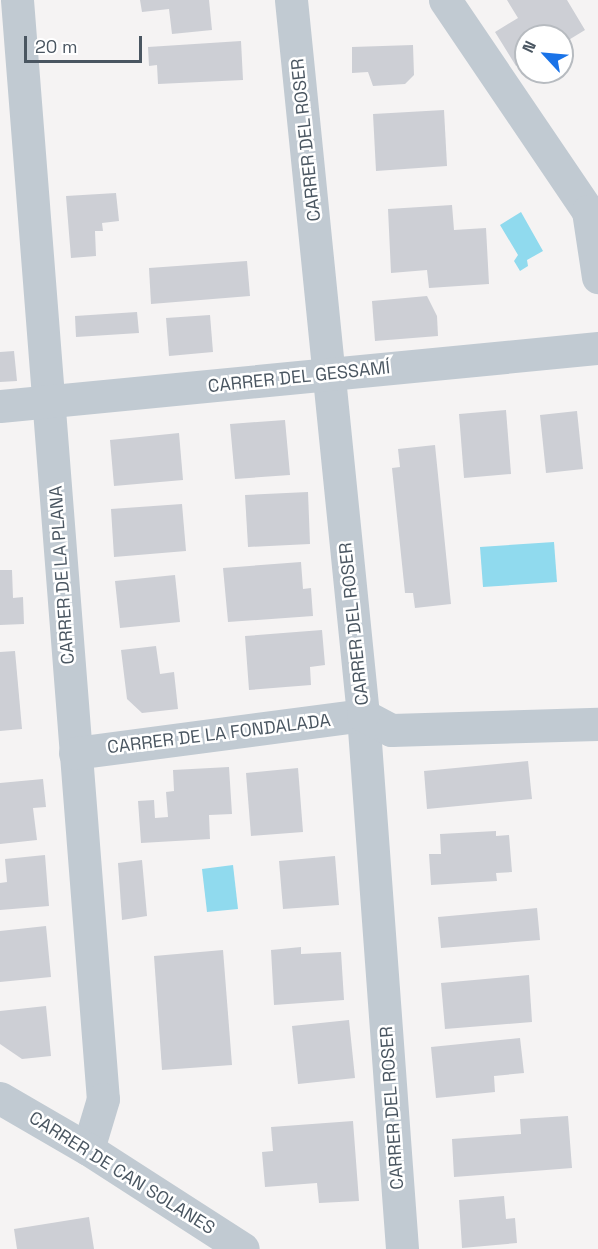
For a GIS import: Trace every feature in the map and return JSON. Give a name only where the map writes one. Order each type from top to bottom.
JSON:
[{"type":"street","name":"CARRER DE LA PLANA","points":[[17,0],[103,1098],[88,1149]]},
{"type":"street","name":"CARRER DEL ROSER","points":[[291,0],[363,715],[402,1249]]},
{"type":"street","points":[[445,0],[588,212],[598,277]]},
{"type":"street","name":"CARRER DEL GESSAMÍ","points":[[0,406],[598,348]]},
{"type":"street","points":[[363,715],[391,730],[598,724]]},
{"type":"street","name":"CARRER DE LA FONDALADA","points":[[75,753],[363,715]]},
{"type":"street","name":"CARRER DE CAN SOLANES","points":[[0,1098],[88,1149],[243,1249]]},
{"type":"water","points":[[521,212],[543,251],[527,260],[528,266],[520,271],[514,261],[518,255],[500,225]]},
{"type":"water","points":[[554,542],[557,582],[483,587],[480,547]]},
{"type":"water","points":[[233,865],[238,909],[207,912],[202,869]]},
{"type":"building","points":[[140,0],[209,0],[212,30],[172,34],[169,9],[142,12]]},
{"type":"building","points":[[507,0],[567,0],[585,30],[574,37],[574,24],[514,24],[514,63],[495,32],[518,18]]},
{"type":"building","points":[[241,41],[243,80],[158,84],[157,65],[149,66],[148,47]]},
{"type":"building","points":[[413,45],[414,75],[405,84],[373,86],[368,72],[352,73],[352,47]]},
{"type":"building","points":[[444,110],[447,166],[376,171],[373,114]]},
{"type":"building","points":[[116,193],[119,221],[102,223],[103,231],[95,231],[96,256],[71,258],[66,196]]},
{"type":"building","points":[[452,205],[454,230],[486,228],[489,284],[429,288],[427,270],[391,273],[388,209]]},
{"type":"building","points":[[247,261],[250,296],[151,304],[149,268]]},
{"type":"building","points":[[427,296],[437,316],[438,336],[375,341],[372,301]]},
{"type":"building","points":[[137,312],[139,333],[76,337],[75,316]]},
{"type":"building","points":[[210,315],[213,352],[169,356],[166,318]]},
{"type":"building","points":[[14,351],[17,381],[0,382],[0,352]]},
{"type":"building","points":[[506,410],[511,474],[464,478],[459,414]]},
{"type":"building","points":[[577,411],[583,469],[546,473],[540,415]]},
{"type":"building","points":[[285,420],[290,475],[235,479],[230,424]]},
{"type":"building","points":[[179,433],[183,480],[114,486],[110,440]]},
{"type":"building","points":[[435,445],[451,604],[415,608],[413,593],[405,593],[392,468],[400,467],[398,449]]},
{"type":"building","points":[[308,492],[310,544],[248,547],[245,495]]},
{"type":"building","points":[[182,504],[186,551],[114,557],[111,509]]},
{"type":"building","points":[[301,562],[303,589],[311,588],[313,616],[228,622],[223,568]]},
{"type":"building","points":[[0,570],[12,570],[13,598],[23,597],[24,624],[0,625]]},
{"type":"building","points":[[175,575],[180,622],[120,628],[115,581]]},
{"type":"building","points":[[322,630],[325,665],[310,667],[311,685],[249,690],[245,636]]},
{"type":"building","points":[[156,646],[160,674],[174,672],[178,709],[142,713],[127,699],[121,650]]},
{"type":"building","points":[[15,651],[22,729],[0,731],[0,652]]},
{"type":"building","points":[[528,761],[532,799],[427,809],[424,771]]},
{"type":"building","points":[[229,767],[232,814],[209,815],[210,839],[141,843],[138,801],[154,800],[155,818],[168,817],[166,792],[174,791],[173,770]]},
{"type":"building","points":[[298,768],[303,832],[251,836],[246,773]]},
{"type":"building","points":[[43,779],[46,807],[33,808],[37,840],[0,844],[0,783]]},
{"type":"building","points":[[496,831],[496,836],[509,835],[512,872],[496,873],[497,881],[431,885],[429,854],[441,854],[440,834]]},
{"type":"building","points":[[45,855],[49,906],[0,910],[0,883],[7,882],[5,859]]},
{"type":"building","points":[[335,856],[339,905],[283,909],[279,861]]},
{"type":"building","points":[[142,860],[147,916],[122,920],[118,863]]},
{"type":"building","points":[[537,908],[540,940],[441,948],[438,917]]},
{"type":"building","points":[[46,926],[51,977],[0,982],[0,931]]},
{"type":"building","points":[[301,947],[301,954],[341,952],[344,1000],[274,1005],[271,950]]},
{"type":"building","points":[[223,950],[232,1065],[162,1070],[154,956]]},
{"type":"building","points":[[529,975],[532,1022],[445,1029],[441,983]]},
{"type":"building","points":[[46,1006],[51,1056],[22,1059],[0,1044],[0,1011]]},
{"type":"building","points":[[349,1020],[355,1078],[298,1084],[292,1026]]},
{"type":"building","points":[[520,1038],[524,1073],[494,1076],[495,1092],[436,1098],[431,1047]]},
{"type":"building","points":[[568,1116],[572,1168],[454,1177],[452,1139],[521,1134],[520,1119]]},
{"type":"building","points":[[353,1121],[359,1201],[319,1203],[317,1183],[265,1187],[262,1152],[273,1151],[271,1127]]},
{"type":"building","points":[[504,1196],[506,1219],[515,1218],[517,1243],[462,1248],[459,1200]]},
{"type":"building","points":[[89,1217],[94,1249],[17,1249],[14,1229]]}]
